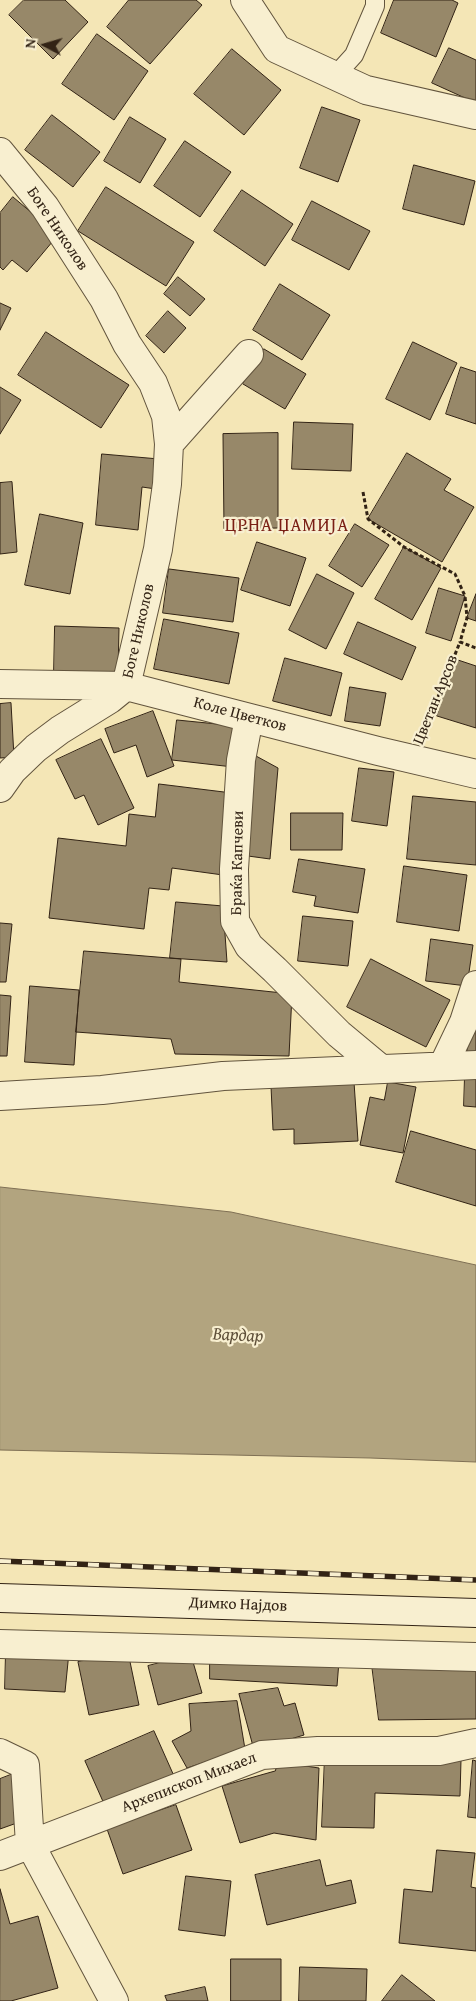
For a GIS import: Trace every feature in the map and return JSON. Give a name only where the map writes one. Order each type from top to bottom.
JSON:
[{"type":"street","points":[[245,0],[277,49],[366,90],[476,115]]},
{"type":"street","name":"Боге Николов","points":[[0,152],[45,207],[104,299],[127,344],[153,383],[166,416],[169,444],[167,484],[158,549],[126,686],[110,699],[60,730],[36,748],[12,771],[0,788]]},
{"type":"street","points":[[169,444],[249,354]]},
{"type":"street","name":"Коле Цветков","points":[[0,684],[126,686],[413,759],[473,766]]},
{"type":"street","name":"Браќа Капчеви","points":[[249,718],[241,760],[234,869],[235,921],[249,946],[339,1034],[381,1069]]},
{"type":"street","points":[[443,1066],[464,1022],[476,985]]},
{"type":"street","points":[[0,1096],[102,1090],[223,1076],[476,1065]]},
{"type":"street","name":"Димко Најдов","points":[[0,1598],[476,1613]]},
{"type":"street","points":[[0,1644],[476,1657]]},
{"type":"street","name":"Архепископ Михаел","points":[[0,1856],[262,1755],[318,1751],[440,1751],[476,1743]]},
{"type":"street","points":[[0,1753],[26,1765],[30,1844],[114,2001]]},
{"type":"lane","points":[[335,76],[354,55],[375,6],[375,0]]},
{"type":"path","name":"Цветан Арсов","points":[[363,492],[368,519],[404,547],[455,574],[465,596],[467,618],[460,642],[413,759]]},
{"type":"path","name":"Цветан Арсов","points":[[460,642],[476,648]]},
{"type":"water","name":"Вардар","points":[[0,1187],[231,1212],[476,1265],[476,1462],[0,1450]]},
{"type":"building","points":[[24,0],[65,0],[88,22],[53,59],[9,15]]},
{"type":"building","points":[[129,0],[196,0],[202,5],[150,64],[107,27]]},
{"type":"building","points":[[394,0],[452,0],[458,3],[436,57],[381,33]]},
{"type":"building","points":[[97,34],[148,71],[114,120],[62,84]]},
{"type":"building","points":[[449,48],[476,60],[476,103],[432,83]]},
{"type":"building","points":[[232,49],[281,90],[244,135],[194,94]]},
{"type":"building","points":[[322,107],[360,120],[338,182],[300,168]]},
{"type":"building","points":[[52,115],[100,152],[73,187],[25,150]]},
{"type":"building","points":[[130,117],[166,139],[140,183],[104,161]]},
{"type":"building","points":[[185,141],[231,172],[200,217],[154,186]]},
{"type":"building","points":[[414,165],[475,181],[464,225],[403,209]]},
{"type":"building","points":[[106,187],[194,242],[166,286],[78,231]]},
{"type":"building","points":[[242,190],[293,224],[265,266],[214,231]]},
{"type":"building","points":[[13,197],[58,235],[27,272],[12,260],[3,270],[0,267],[0,213]]},
{"type":"building","points":[[312,201],[370,231],[349,270],[292,240]]},
{"type":"building","points":[[178,277],[205,299],[190,316],[164,294]]},
{"type":"building","points":[[280,284],[330,315],[302,360],[253,330]]},
{"type":"building","points":[[0,303],[11,308],[0,330]]},
{"type":"building","points":[[168,311],[186,328],[164,353],[146,336]]},
{"type":"building","points":[[46,332],[129,385],[101,428],[18,375]]},
{"type":"building","points":[[413,342],[457,363],[430,420],[386,399]]},
{"type":"building","points":[[264,349],[306,374],[285,409],[243,384]]},
{"type":"building","points":[[461,367],[476,372],[476,424],[446,414]]},
{"type":"building","points":[[0,387],[21,400],[0,434]]},
{"type":"building","points":[[294,422],[353,424],[351,471],[292,469]]},
{"type":"building","points":[[278,433],[278,528],[224,529],[223,434]]},
{"type":"building","points":[[407,453],[451,479],[444,490],[474,507],[442,562],[368,519]]},
{"type":"building","points":[[102,454],[159,459],[156,489],[142,487],[138,530],[96,525]]},
{"type":"building","points":[[12,482],[17,552],[0,554],[0,483]]},
{"type":"building","points":[[40,514],[83,523],[70,594],[25,585]]},
{"type":"building","points":[[355,524],[389,545],[362,587],[329,566]]},
{"type":"building","points":[[257,542],[306,558],[290,606],[241,590]]},
{"type":"building","points":[[404,547],[441,568],[412,620],[375,599]]},
{"type":"building","points":[[169,569],[239,578],[233,622],[163,613]]},
{"type":"building","points":[[317,574],[354,593],[326,649],[289,630]]},
{"type":"building","points":[[439,588],[465,596],[451,641],[426,633]]},
{"type":"building","points":[[476,594],[476,621],[467,618]]},
{"type":"building","points":[[164,619],[239,633],[229,684],[154,669]]},
{"type":"building","points":[[358,622],[416,647],[402,680],[344,654]]},
{"type":"building","points":[[55,626],[119,628],[118,674],[54,672]]},
{"type":"building","points":[[285,658],[342,673],[331,716],[273,701]]},
{"type":"building","points":[[455,659],[476,666],[476,728],[437,716]]},
{"type":"building","points":[[350,687],[386,693],[380,726],[345,721]]},
{"type":"building","points":[[11,703],[14,757],[0,758],[0,704]]},
{"type":"building","points":[[153,711],[174,766],[147,777],[136,745],[114,753],[105,729]]},
{"type":"building","points":[[177,720],[237,726],[233,767],[172,760]]},
{"type":"building","points":[[101,739],[134,808],[98,825],[84,795],[75,799],[56,760]]},
{"type":"building","points":[[256,756],[278,768],[270,859],[248,856]]},
{"type":"building","points":[[359,768],[394,772],[387,826],[352,821]]},
{"type":"building","points":[[159,784],[232,793],[223,875],[172,868],[169,890],[149,888],[144,929],[49,918],[58,838],[126,846],[129,814],[155,817]]},
{"type":"building","points":[[413,796],[476,802],[476,865],[407,859]]},
{"type":"building","points":[[291,813],[343,813],[342,850],[291,850]]},
{"type":"building","points":[[299,859],[365,869],[358,913],[314,906],[316,896],[293,892]]},
{"type":"building","points":[[404,866],[467,875],[459,931],[397,922]]},
{"type":"building","points":[[176,902],[223,906],[227,962],[170,958]]},
{"type":"building","points":[[303,916],[353,921],[348,966],[298,961]]},
{"type":"building","points":[[0,923],[12,924],[6,982],[0,982]]},
{"type":"building","points":[[431,939],[473,945],[467,986],[426,981]]},
{"type":"building","points":[[84,951],[181,959],[179,982],[292,994],[289,1056],[175,1054],[171,1039],[76,1032]]},
{"type":"building","points":[[371,959],[450,1000],[426,1047],[347,1007]]},
{"type":"building","points":[[30,986],[79,990],[74,1065],[25,1062]]},
{"type":"building","points":[[0,995],[11,996],[7,1056],[0,1056]]},
{"type":"building","points":[[471,1008],[476,1008],[476,1057],[467,1056]]},
{"type":"building","points":[[465,1075],[476,1075],[476,1107],[464,1106]]},
{"type":"building","points":[[354,1082],[358,1141],[294,1144],[294,1129],[273,1130],[271,1086]]},
{"type":"building","points":[[388,1082],[416,1087],[403,1153],[360,1145],[370,1097],[384,1100]]},
{"type":"building","points":[[411,1131],[476,1150],[476,1206],[396,1182]]},
{"type":"building","points":[[6,1651],[69,1652],[65,1692],[5,1689]]},
{"type":"building","points":[[128,1652],[139,1705],[89,1715],[78,1662]]},
{"type":"building","points":[[191,1655],[202,1693],[158,1705],[148,1666]]},
{"type":"building","points":[[210,1657],[339,1661],[337,1686],[210,1679]]},
{"type":"building","points":[[372,1665],[476,1667],[476,1719],[379,1720]]},
{"type":"building","points":[[278,1688],[284,1706],[295,1703],[304,1735],[254,1750],[239,1694]]},
{"type":"building","points":[[237,1701],[245,1749],[187,1768],[172,1741],[191,1731],[189,1704]]},
{"type":"building","points":[[154,1731],[174,1776],[105,1806],[85,1761]]},
{"type":"building","points":[[325,1756],[461,1760],[460,1796],[375,1793],[374,1828],[322,1827]]},
{"type":"building","points":[[473,1760],[476,1761],[476,1818],[468,1817]]},
{"type":"building","points":[[278,1762],[319,1768],[316,1840],[274,1833],[240,1843],[222,1786],[275,1771]]},
{"type":"building","points":[[13,1774],[28,1819],[0,1829],[0,1779]]},
{"type":"building","points":[[176,1805],[192,1850],[123,1874],[107,1829]]},
{"type":"building","points":[[437,1850],[475,1853],[471,1887],[476,1888],[476,1951],[399,1943],[404,1889],[432,1892]]},
{"type":"building","points":[[320,1860],[326,1886],[351,1880],[356,1903],[267,1925],[255,1875]]},
{"type":"building","points":[[186,1876],[231,1881],[225,1936],[179,1930]]},
{"type":"building","points":[[0,1889],[10,1924],[38,1916],[58,1988],[11,2001],[0,2001]]},
{"type":"building","points":[[231,1959],[281,1959],[281,2001],[231,2001]]},
{"type":"building","points":[[300,1967],[367,1969],[366,2001],[299,2001]]},
{"type":"building","points":[[402,1975],[435,2001],[382,2001]]},
{"type":"building","points":[[205,1987],[208,2001],[167,2001],[165,1996]]},
{"type":"railway","points":[[0,1561],[476,1580]]},
{"type":"district","name":"ЦРНА ЏАМИЈА","points":[[287,526]]}]
